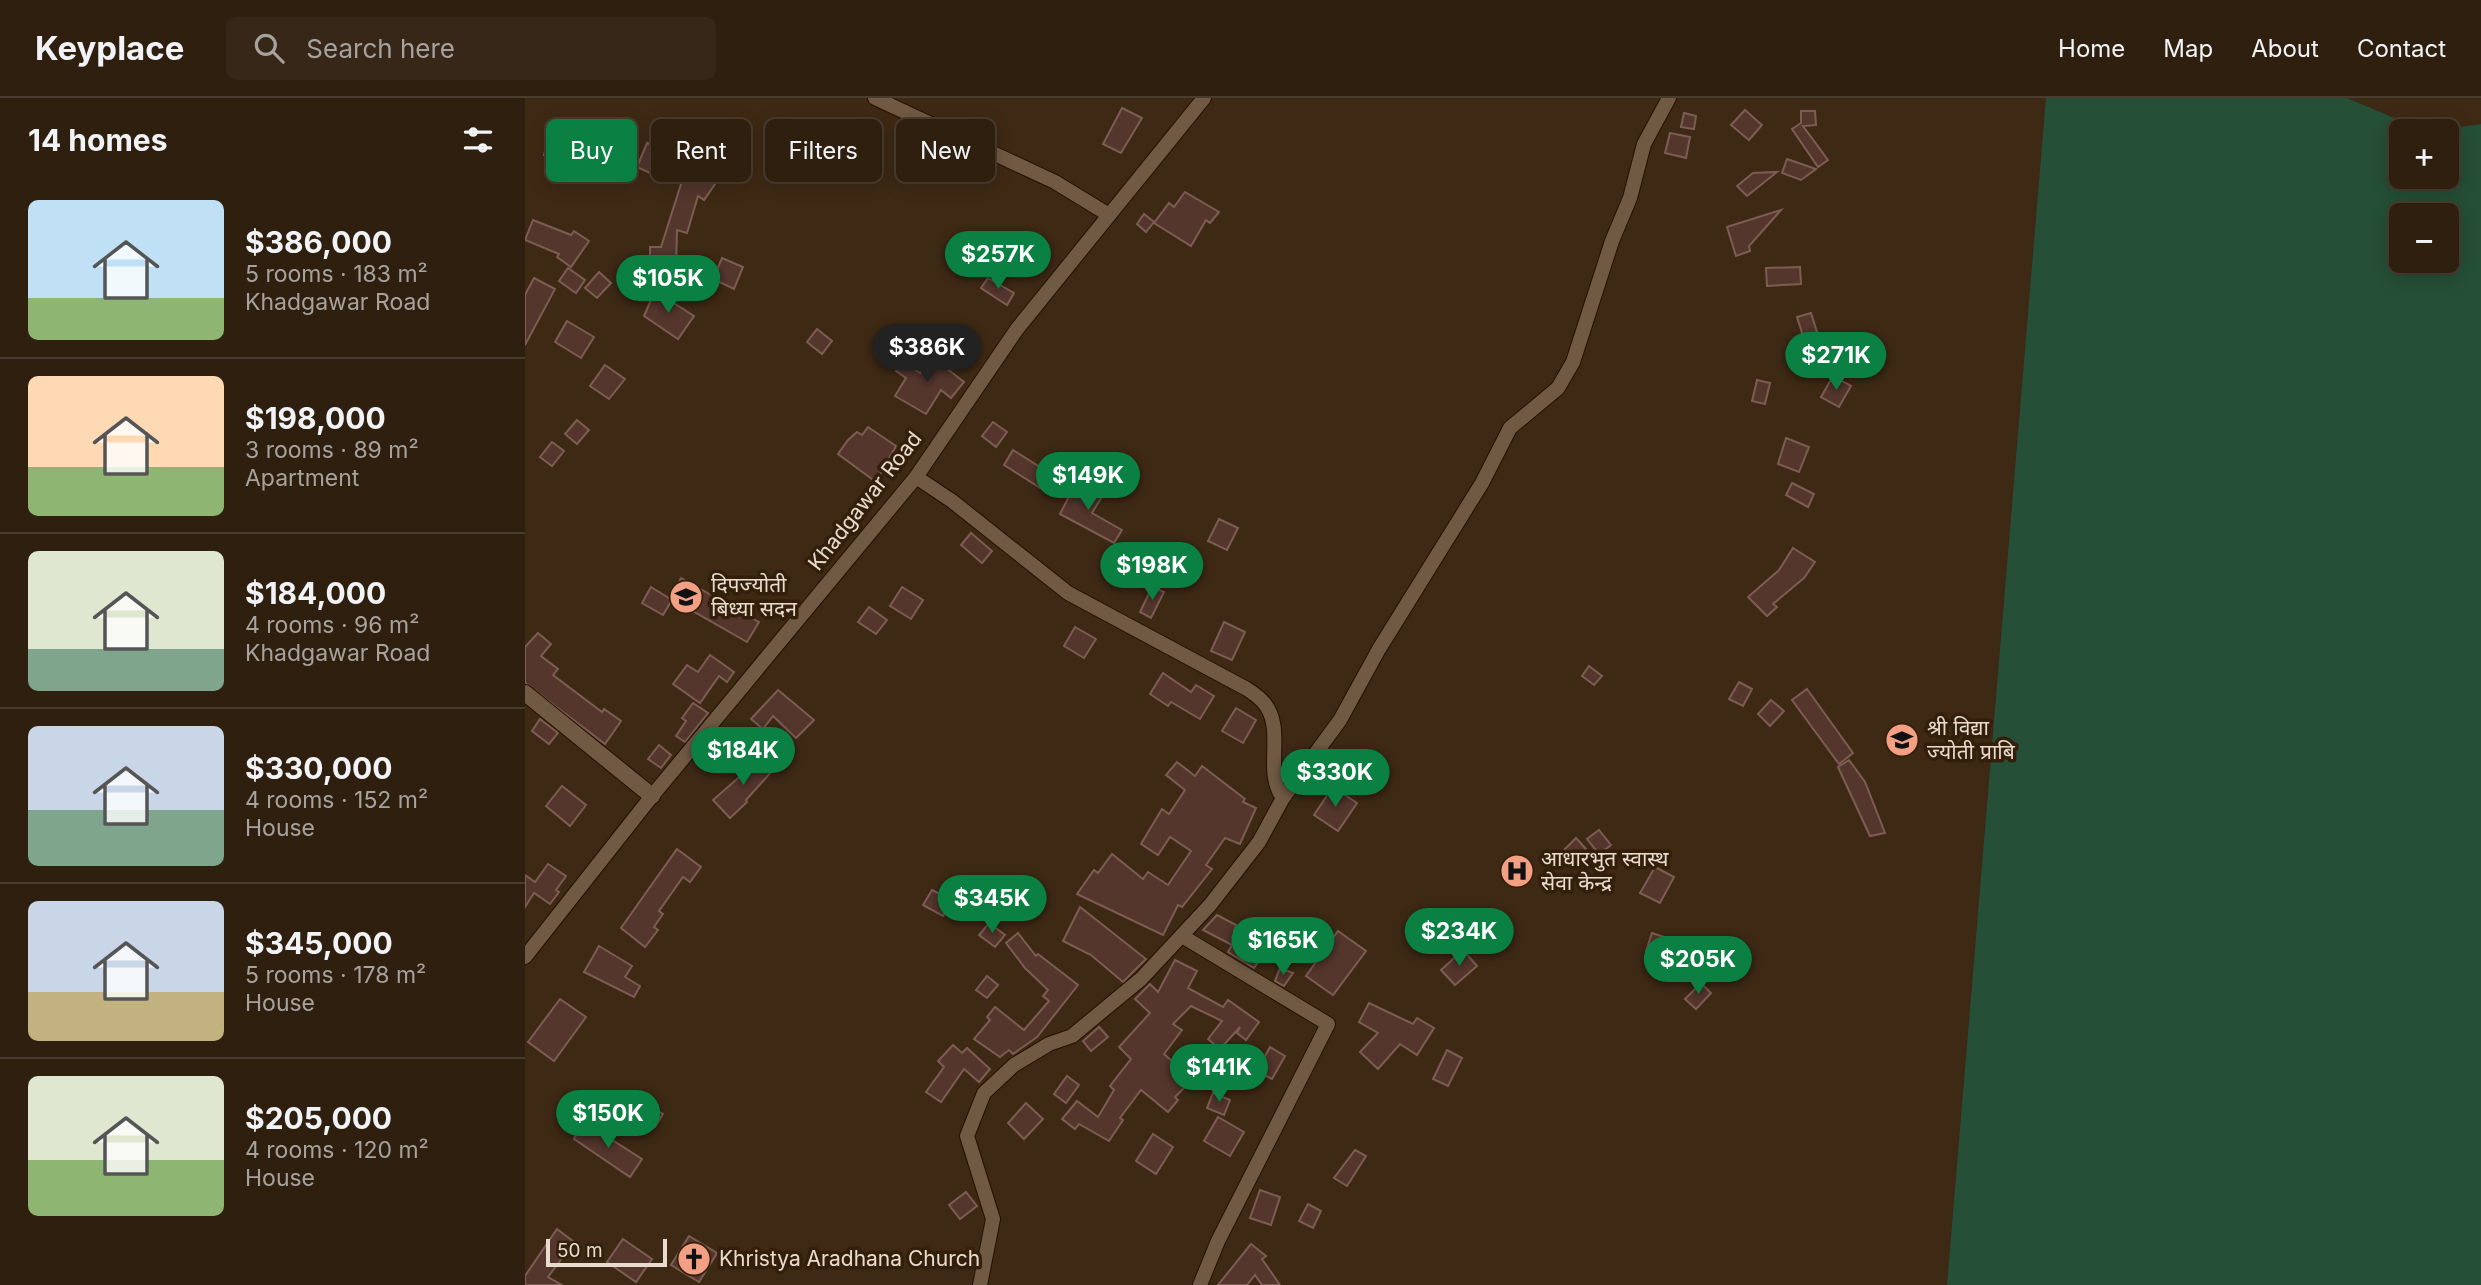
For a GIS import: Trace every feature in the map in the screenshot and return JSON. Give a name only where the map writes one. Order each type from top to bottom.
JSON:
[{"type":"street","points":[[874,98],[1055,182],[1109,215]]},
{"type":"street","name":"Khadgawar Road","points":[[525,957],[652,796],[916,477],[1017,329],[1204,98]]},
{"type":"street","points":[[979,1285],[993,1219],[967,1136],[984,1093],[1014,1065],[1049,1044],[1072,1036],[1141,979],[1182,936],[1259,842],[1283,798],[1340,720],[1379,649],[1482,483],[1510,428],[1558,388],[1573,362],[1612,241],[1630,198],[1644,144],[1669,98]]},
{"type":"street","points":[[916,477],[952,501],[1068,593],[1256,696],[1265,704],[1272,718],[1274,771],[1278,793],[1283,798]]},
{"type":"street","points":[[525,693],[652,796]]},
{"type":"street","points":[[1182,936],[1328,1024],[1218,1241],[1200,1285]]},
{"type":"green space","points":[[2046,98],[2347,98],[2397,119],[2389,119],[2389,189],[2459,189],[2459,127],[2481,124],[2481,1285],[1947,1285]]},
{"type":"building","points":[[1122,108],[1142,118],[1121,153],[1103,144]]},
{"type":"building","points":[[1745,110],[1762,125],[1749,140],[1731,125]]},
{"type":"building","points":[[1801,111],[1815,111],[1816,125],[1803,126],[1828,160],[1818,167],[1792,129],[1801,123]]},
{"type":"building","points":[[1684,113],[1696,116],[1694,129],[1681,127]]},
{"type":"building","points":[[1670,133],[1690,137],[1686,158],[1665,153]]},
{"type":"building","points":[[647,143],[651,145],[650,173],[637,167]]},
{"type":"building","points":[[1787,159],[1816,169],[1801,180],[1782,173]]},
{"type":"building","points":[[1777,172],[1747,196],[1737,186],[1753,173]]},
{"type":"building","points":[[678,182],[716,182],[704,200],[698,196],[687,233],[677,230],[676,269],[695,272],[693,286],[650,279],[650,247],[661,247],[681,184]]},
{"type":"building","points":[[1185,192],[1219,212],[1210,223],[1206,220],[1191,246],[1154,223],[1169,203],[1174,207]]},
{"type":"building","points":[[1781,210],[1749,246],[1750,251],[1736,256],[1727,227]]},
{"type":"building","points":[[1144,214],[1154,222],[1146,232],[1137,224]]},
{"type":"building","points":[[533,220],[571,235],[574,231],[589,241],[571,267],[557,257],[559,254],[525,240]]},
{"type":"building","points":[[722,258],[743,267],[734,289],[713,279]]},
{"type":"building","points":[[1800,267],[1801,284],[1767,286],[1766,268]]},
{"type":"building","points":[[568,268],[585,280],[576,293],[559,281]]},
{"type":"building","points":[[599,272],[611,283],[597,298],[585,288]]},
{"type":"building","points":[[534,278],[555,289],[525,345],[525,295]]},
{"type":"building","points":[[988,278],[1014,293],[1007,305],[981,288]]},
{"type":"building","points":[[655,291],[694,316],[678,339],[644,316]]},
{"type":"building","points":[[1811,313],[1817,332],[1803,336],[1797,317]]},
{"type":"building","points":[[567,321],[594,337],[581,358],[555,342]]},
{"type":"building","points":[[817,329],[832,341],[822,354],[807,342]]},
{"type":"building","points":[[932,357],[964,382],[951,398],[941,390],[926,414],[895,396],[906,378],[896,371],[904,361],[920,373]]},
{"type":"building","points":[[605,365],[625,379],[609,399],[590,386]]},
{"type":"building","points":[[1833,376],[1851,386],[1839,407],[1821,397]]},
{"type":"building","points":[[1757,380],[1770,383],[1765,404],[1752,401]]},
{"type":"building","points":[[577,420],[589,430],[577,444],[565,434]]},
{"type":"building","points":[[993,422],[1007,432],[996,447],[982,436]]},
{"type":"building","points":[[868,427],[896,446],[876,482],[838,454],[848,440],[857,432],[862,435]]},
{"type":"building","points":[[1786,438],[1809,447],[1799,472],[1778,464]]},
{"type":"building","points":[[552,442],[564,451],[552,466],[540,457]]},
{"type":"building","points":[[1013,450],[1051,474],[1042,489],[1004,465]]},
{"type":"building","points":[[1078,479],[1103,495],[1092,513],[1122,530],[1114,543],[1060,514]]},
{"type":"building","points":[[1792,483],[1814,494],[1808,507],[1786,495]]},
{"type":"building","points":[[1219,519],[1238,528],[1227,550],[1208,541]]},
{"type":"building","points":[[971,533],[992,551],[982,563],[961,545]]},
{"type":"building","points":[[1793,548],[1815,562],[1804,578],[1773,604],[1777,607],[1767,616],[1748,597],[1779,570]]},
{"type":"building","points":[[681,578],[759,622],[747,642],[670,598]]},
{"type":"building","points":[[651,587],[672,600],[663,615],[642,603]]},
{"type":"building","points":[[902,587],[923,600],[911,619],[890,606]]},
{"type":"building","points":[[1152,587],[1164,592],[1151,618],[1140,612]]},
{"type":"building","points":[[869,607],[887,620],[876,634],[858,622]]},
{"type":"building","points":[[1224,622],[1245,632],[1232,660],[1211,651]]},
{"type":"building","points":[[1075,627],[1096,639],[1084,658],[1064,646]]},
{"type":"building","points":[[538,633],[551,644],[541,656],[558,669],[553,675],[602,712],[604,709],[621,721],[605,744],[525,683],[525,647]]},
{"type":"building","points":[[710,655],[734,672],[727,682],[719,676],[700,703],[673,684],[687,665],[698,672]]},
{"type":"building","points":[[1589,666],[1602,676],[1594,685],[1582,676]]},
{"type":"building","points":[[1163,673],[1191,692],[1196,685],[1214,696],[1200,719],[1171,702],[1168,706],[1150,694]]},
{"type":"building","points":[[1739,682],[1752,689],[1743,706],[1729,699]]},
{"type":"building","points":[[1807,689],[1853,753],[1839,764],[1792,700]]},
{"type":"building","points":[[778,690],[814,720],[796,738],[773,716],[763,729],[751,719]]},
{"type":"building","points":[[1771,700],[1784,711],[1770,726],[1758,714]]},
{"type":"building","points":[[693,703],[708,713],[685,742],[676,736],[686,721],[682,718]]},
{"type":"building","points":[[1236,708],[1256,720],[1243,743],[1222,731]]},
{"type":"building","points":[[540,719],[558,733],[549,744],[532,731]]},
{"type":"building","points":[[659,745],[671,755],[661,768],[648,759]]},
{"type":"building","points":[[754,755],[772,771],[730,818],[713,800],[745,772],[742,769]]},
{"type":"building","points":[[1849,760],[1865,782],[1885,833],[1870,836],[1838,767]]},
{"type":"building","points":[[1177,762],[1195,776],[1202,766],[1245,799],[1243,802],[1256,808],[1240,844],[1225,838],[1206,865],[1212,869],[1182,907],[1178,905],[1163,935],[1077,894],[1094,870],[1098,873],[1112,854],[1143,879],[1148,872],[1168,885],[1191,851],[1170,837],[1158,855],[1141,844],[1162,809],[1169,814],[1185,790],[1166,775]]},
{"type":"building","points":[[562,786],[586,805],[570,826],[546,806]]},
{"type":"building","points":[[1333,787],[1357,803],[1338,831],[1314,815]]},
{"type":"building","points":[[1599,830],[1611,845],[1599,854],[1587,839]]},
{"type":"building","points":[[1576,838],[1586,849],[1574,861],[1564,850]]},
{"type":"building","points":[[677,849],[701,867],[690,882],[683,877],[659,911],[663,914],[654,927],[658,930],[645,947],[621,928]]},
{"type":"building","points":[[548,864],[566,876],[556,890],[559,892],[550,904],[534,893],[525,907],[525,875],[535,882]]},
{"type":"building","points":[[1655,867],[1674,877],[1660,903],[1640,893]]},
{"type":"building","points":[[932,890],[952,900],[943,916],[923,905]]},
{"type":"building","points":[[1080,907],[1146,959],[1123,982],[1091,955],[1063,941]]},
{"type":"building","points":[[1217,915],[1236,925],[1234,931],[1265,952],[1254,968],[1228,952],[1232,945],[1203,930]]},
{"type":"building","points":[[989,923],[1005,935],[995,947],[979,935]]},
{"type":"building","points":[[1338,931],[1366,951],[1333,995],[1306,976]]},
{"type":"building","points":[[1018,933],[1036,956],[1038,954],[1078,985],[1037,1037],[1013,1054],[1009,1050],[1000,1057],[974,1039],[990,1020],[987,1017],[995,1007],[1024,1030],[1049,1001],[1043,996],[1048,990],[1025,968],[1006,943]]},
{"type":"building","points":[[1652,933],[1693,947],[1687,965],[1646,951]]},
{"type":"building","points":[[599,946],[632,966],[625,977],[640,986],[634,997],[584,972]]},
{"type":"building","points":[[1463,950],[1477,966],[1455,985],[1441,970]]},
{"type":"building","points":[[1175,960],[1197,971],[1188,988],[1223,1007],[1228,1000],[1259,1022],[1246,1040],[1237,1033],[1240,1027],[1220,1049],[1208,1039],[1222,1021],[1191,1006],[1173,1024],[1182,1030],[1164,1054],[1190,1077],[1190,1082],[1175,1097],[1178,1100],[1168,1112],[1141,1090],[1120,1118],[1123,1120],[1109,1141],[1079,1124],[1075,1129],[1062,1119],[1077,1101],[1098,1117],[1114,1090],[1110,1086],[1131,1059],[1119,1047],[1150,1013],[1135,999],[1150,984],[1158,992]]},
{"type":"building","points":[[1280,968],[1293,973],[1284,986],[1275,981]]},
{"type":"building","points":[[987,976],[998,985],[987,998],[976,990]]},
{"type":"building","points":[[1701,983],[1711,993],[1696,1009],[1685,999]]},
{"type":"building","points":[[560,999],[586,1017],[554,1061],[528,1042]]},
{"type":"building","points":[[1369,1003],[1413,1024],[1417,1018],[1434,1028],[1417,1055],[1400,1044],[1378,1069],[1360,1052],[1378,1033],[1359,1022]]},
{"type":"building","points":[[1099,1027],[1108,1037],[1091,1051],[1083,1041]]},
{"type":"building","points":[[953,1045],[962,1053],[967,1048],[990,1069],[979,1082],[964,1069],[941,1102],[926,1092],[944,1067],[938,1061]]},
{"type":"building","points":[[1270,1047],[1285,1056],[1272,1079],[1257,1071]]},
{"type":"building","points":[[1447,1050],[1462,1058],[1448,1086],[1433,1079]]},
{"type":"building","points":[[1067,1076],[1079,1085],[1066,1103],[1054,1094]]},
{"type":"building","points":[[1213,1093],[1230,1100],[1224,1115],[1207,1108]]},
{"type":"building","points":[[1026,1103],[1043,1119],[1024,1139],[1008,1123]]},
{"type":"building","points":[[647,1104],[663,1114],[655,1127],[639,1118]]},
{"type":"building","points":[[1218,1117],[1244,1132],[1230,1156],[1204,1141]]},
{"type":"building","points":[[584,1122],[642,1159],[630,1177],[574,1139]]},
{"type":"building","points":[[1153,1134],[1173,1147],[1156,1174],[1136,1161]]},
{"type":"building","points":[[1355,1150],[1366,1156],[1347,1186],[1334,1178]]},
{"type":"building","points":[[1260,1190],[1280,1197],[1271,1225],[1250,1218]]},
{"type":"building","points":[[966,1192],[977,1206],[960,1219],[949,1205]]},
{"type":"building","points":[[1308,1204],[1321,1211],[1313,1228],[1299,1221]]},
{"type":"building","points":[[557,1229],[574,1242],[548,1277],[562,1285],[525,1285],[525,1276]]},
{"type":"building","name":"Khristya Aradhana Church","points":[[689,1236],[717,1253],[699,1282],[671,1265]]},
{"type":"building","points":[[623,1239],[652,1259],[636,1282],[607,1262]]},
{"type":"building","points":[[1251,1244],[1266,1256],[1262,1259],[1280,1285],[1262,1285],[1255,1275],[1247,1285],[1218,1285]]},
{"type":"place","name":"दिपज्योती बिध्या सदन","points":[[686,597]]},
{"type":"place","name":"श्री विद्या ज्योती प्राबि","points":[[1902,740]]},
{"type":"place","name":"आधारभुत स्वास्थ सेवा केन्द्र","points":[[1517,871]]},
{"type":"place","name":"Khristya Aradhana Church","points":[[694,1259]]}]
